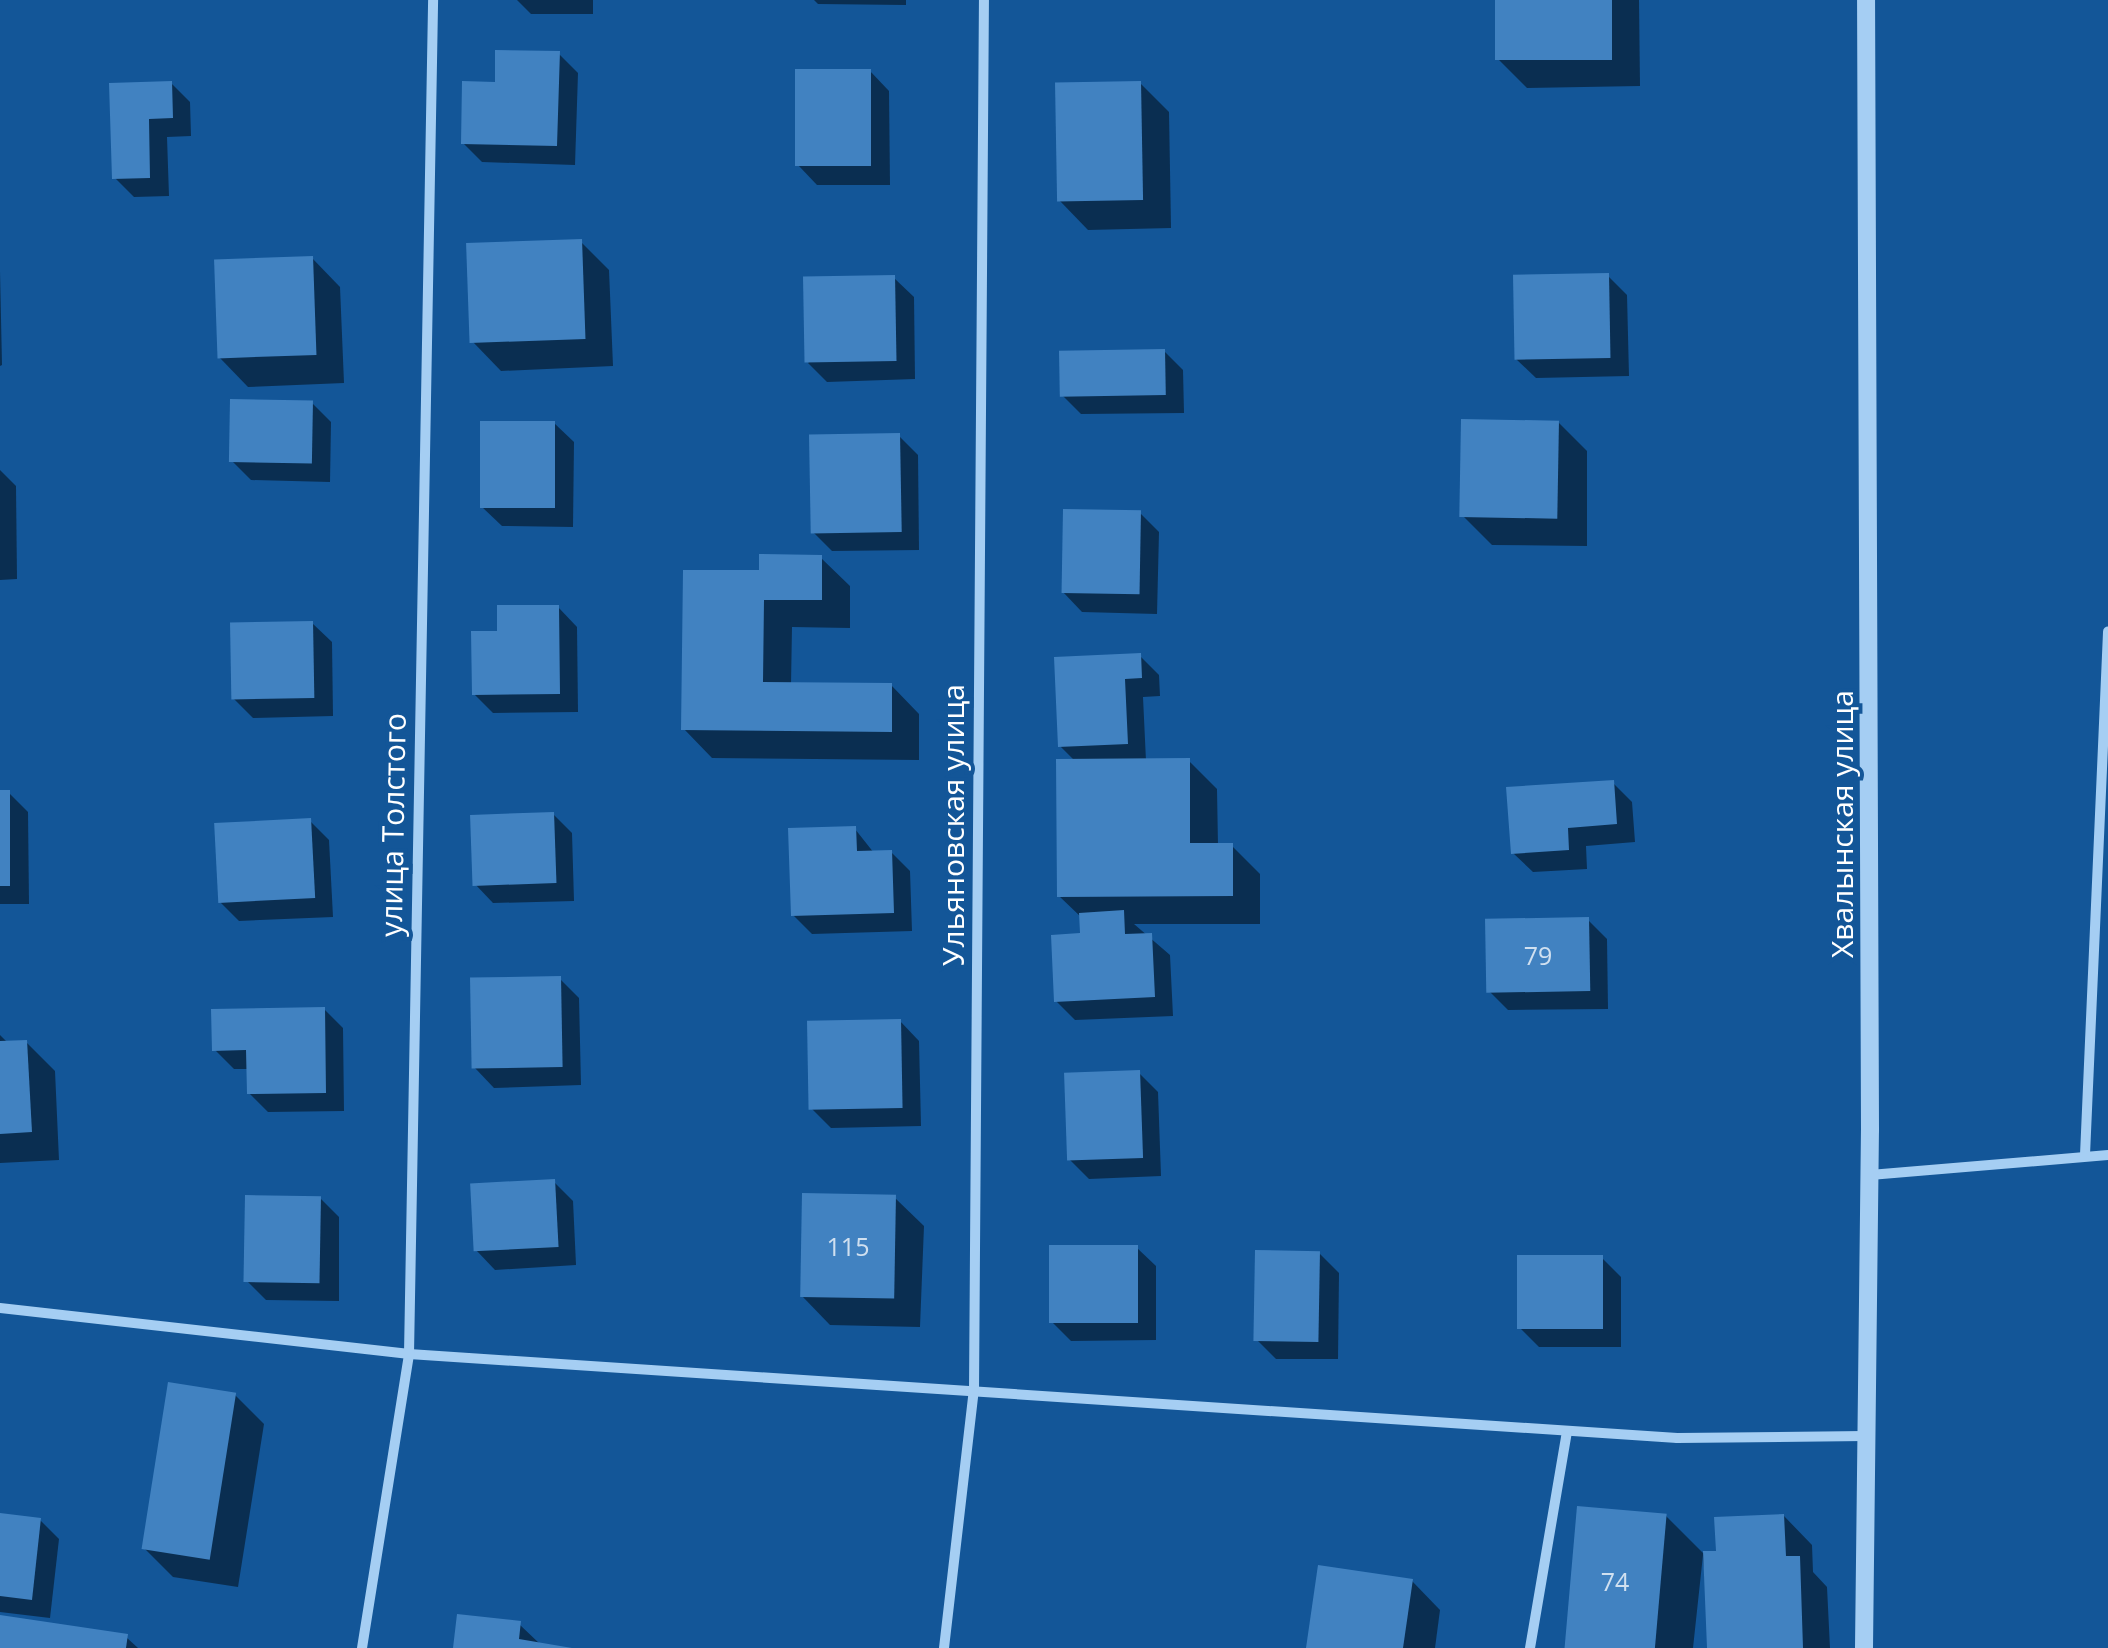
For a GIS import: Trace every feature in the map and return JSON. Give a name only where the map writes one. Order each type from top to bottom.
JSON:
[{"type":"street","name":"улица Толстого","points":[[362,1648],[409,1354],[433,0]]},
{"type":"street","name":"Ульяновская улица","points":[[944,1648],[974,1390],[984,0]]},
{"type":"street","name":"Хвалынская улица","points":[[1864,1648],[1870,1175],[1866,0]]},
{"type":"street","points":[[2085,1155],[2108,632]]},
{"type":"street","points":[[1870,1175],[2108,1155]]},
{"type":"street","points":[[0,1308],[409,1354],[1678,1438],[1865,1436]]},
{"type":"street","points":[[1530,1648],[1567,1431]]},
{"type":"building","points":[[1495,0],[1612,0],[1612,60],[1495,60]]},
{"type":"building","points":[[495,50],[560,51],[557,146],[461,144],[462,81],[495,82]]},
{"type":"building","points":[[795,69],[871,69],[871,166],[795,166]]},
{"type":"building","points":[[172,81],[173,118],[149,119],[150,178],[112,179],[109,83]]},
{"type":"building","points":[[1141,81],[1143,200],[1057,201],[1055,83]]},
{"type":"building","points":[[582,239],[585,339],[470,343],[466,243]]},
{"type":"building","points":[[313,256],[316,355],[218,358],[214,259]]},
{"type":"building","points":[[1609,273],[1610,358],[1514,360],[1513,275]]},
{"type":"building","points":[[895,275],[897,361],[805,363],[803,277]]},
{"type":"building","points":[[1165,349],[1166,395],[1060,397],[1059,351]]},
{"type":"building","points":[[230,399],[313,400],[312,463],[229,462]]},
{"type":"building","points":[[1461,419],[1559,421],[1557,519],[1459,517]]},
{"type":"building","points":[[480,421],[555,421],[555,508],[480,508]]},
{"type":"building","points":[[900,433],[902,532],[811,534],[809,435]]},
{"type":"building","points":[[1063,509],[1141,510],[1140,594],[1062,593]]},
{"type":"building","points":[[759,554],[822,555],[822,600],[764,600],[763,682],[892,683],[892,732],[681,730],[683,570],[759,570]]},
{"type":"building","points":[[497,605],[559,605],[560,694],[472,695],[471,631],[497,631]]},
{"type":"building","points":[[313,621],[314,698],[231,699],[230,622]]},
{"type":"building","points":[[1141,653],[1142,678],[1125,679],[1128,744],[1058,747],[1054,657]]},
{"type":"building","points":[[1190,758],[1190,843],[1233,843],[1233,896],[1057,897],[1056,759]]},
{"type":"building","points":[[1614,780],[1617,824],[1568,828],[1569,850],[1511,854],[1506,787]]},
{"type":"building","points":[[0,790],[10,790],[10,886],[0,886]]},
{"type":"building","points":[[554,812],[556,883],[473,886],[470,815]]},
{"type":"building","points":[[311,818],[315,898],[218,903],[214,823]]},
{"type":"building","points":[[856,826],[857,851],[892,850],[894,913],[791,916],[788,828]]},
{"type":"building","points":[[1124,910],[1125,934],[1152,933],[1155,997],[1054,1002],[1051,935],[1080,933],[1079,913]]},
{"type":"building","points":[[1589,917],[1590,991],[1486,993],[1485,919]]},
{"type":"building","points":[[561,976],[563,1067],[472,1069],[470,978]]},
{"type":"building","points":[[325,1007],[326,1093],[247,1094],[246,1050],[212,1051],[211,1009]]},
{"type":"building","points":[[901,1019],[903,1108],[809,1110],[807,1021]]},
{"type":"building","points":[[27,1040],[32,1132],[0,1134],[0,1041]]},
{"type":"building","points":[[1140,1070],[1143,1158],[1067,1161],[1064,1073]]},
{"type":"building","points":[[555,1179],[559,1247],[474,1251],[470,1183]]},
{"type":"building","points":[[802,1193],[896,1195],[894,1299],[800,1297]]},
{"type":"building","points":[[245,1195],[321,1196],[319,1283],[243,1282]]},
{"type":"building","points":[[1049,1245],[1138,1245],[1138,1323],[1049,1323]]},
{"type":"building","points":[[1255,1250],[1320,1251],[1318,1342],[1253,1341]]},
{"type":"building","points":[[1517,1255],[1603,1255],[1603,1329],[1517,1329]]},
{"type":"building","points":[[168,1382],[236,1393],[210,1560],[142,1549]]},
{"type":"building","points":[[1577,1506],[1667,1514],[1655,1648],[1565,1648]]},
{"type":"building","points":[[0,1513],[41,1518],[32,1600],[0,1596]]},
{"type":"building","points":[[1784,1514],[1786,1556],[1800,1556],[1803,1648],[1707,1648],[1703,1551],[1716,1551],[1714,1517]]},
{"type":"building","points":[[1318,1565],[1413,1579],[1403,1648],[1306,1648]]},
{"type":"building","points":[[457,1614],[521,1621],[519,1639],[572,1648],[453,1648]]},
{"type":"building","points":[[0,1615],[128,1634],[126,1648],[0,1648]]}]
